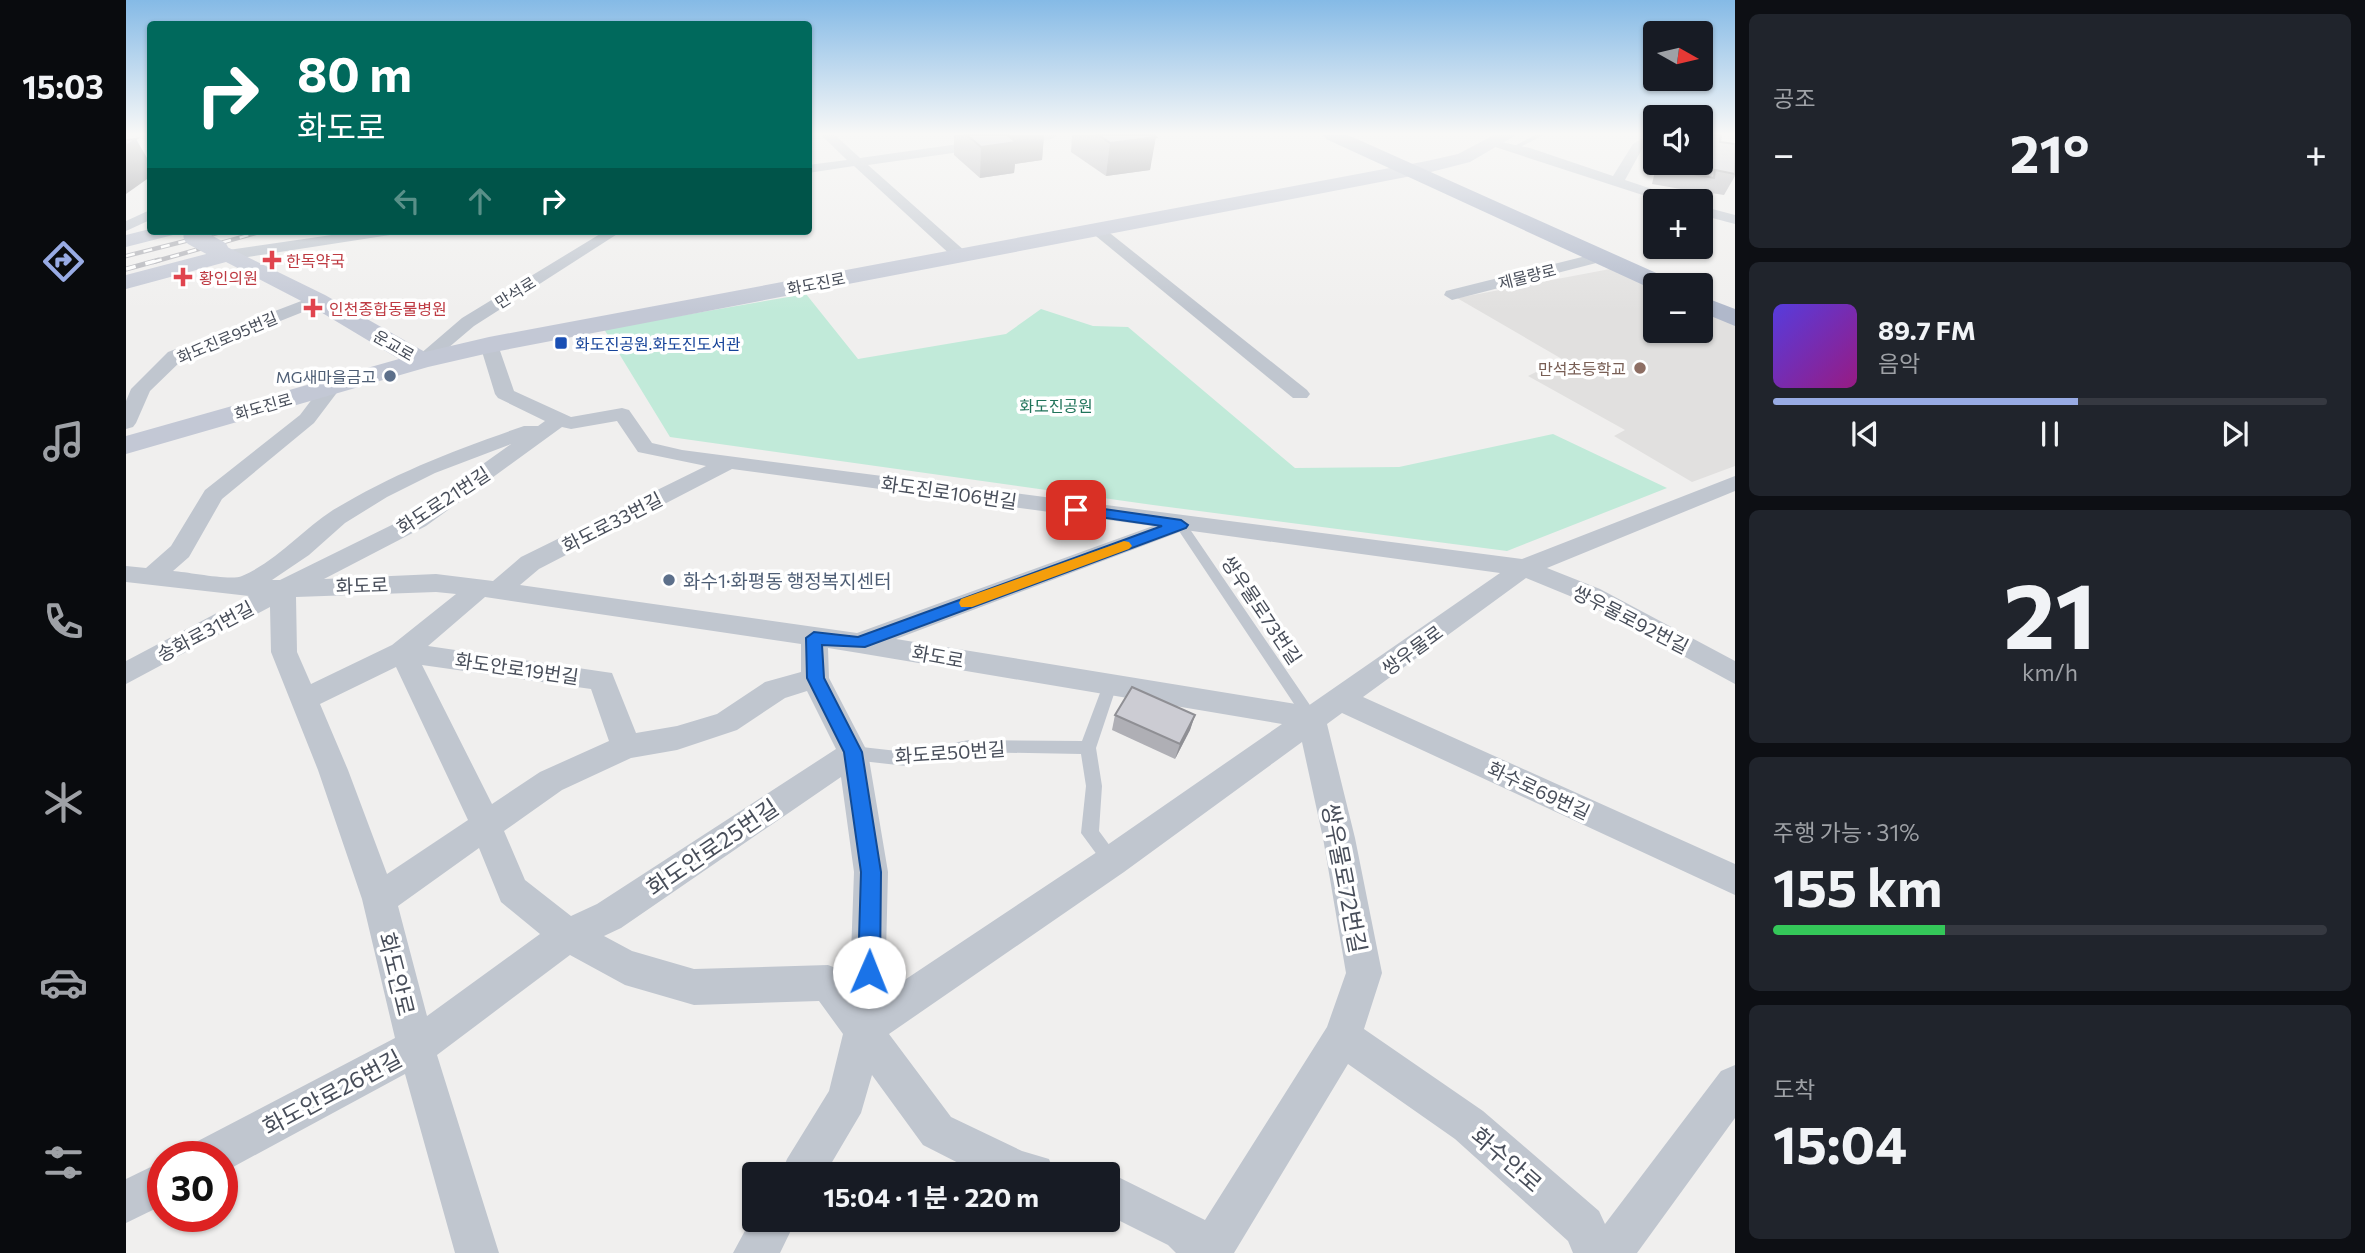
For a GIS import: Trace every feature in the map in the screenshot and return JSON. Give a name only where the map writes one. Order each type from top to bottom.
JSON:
[{"type":"main road","name":"제물량로","points":[[1461,193],[1643,276]]},
{"type":"main road","points":[[1713,308],[1735,318]]},
{"type":"street","points":[[890,193],[960,255]]},
{"type":"street","name":"화도진로","points":[[126,445],[421,361],[489,345],[1284,193]]},
{"type":"street","points":[[1713,214],[1735,220]]},
{"type":"street","points":[[126,227],[147,216]]},
{"type":"street","points":[[126,227],[147,227]]},
{"type":"street","points":[[1096,229],[1300,394]]},
{"type":"street","points":[[126,241],[150,235]]},
{"type":"street","name":"운교로","points":[[192,235],[317,300],[421,361]]},
{"type":"street","points":[[126,282],[223,253],[360,235]]},
{"type":"street","name":"만석로","points":[[421,361],[468,321],[608,235]]},
{"type":"street","name":"제물량로","points":[[1451,295],[1602,257]]},
{"type":"street","name":"화도진로95번길","points":[[126,423],[133,389],[175,356],[317,300]]},
{"type":"street","name":"화도진로106번길","points":[[489,345],[505,394],[571,423],[622,414],[645,448],[682,456],[1181,525],[1524,568]]},
{"type":"street","points":[[138,576],[180,551],[213,495],[307,419],[332,386]]},
{"type":"street","name":"화도진로106번길","points":[[244,587],[300,549],[337,518],[410,477],[508,437],[559,420]]},
{"type":"street","name":"화도로21번길","points":[[283,589],[418,521],[559,420]]},
{"type":"street","name":"화도로33번길","points":[[489,589],[530,563],[732,461]]},
{"type":"street","name":"쌍우물로","points":[[863,1029],[1112,861],[1524,568],[1735,483]]},
{"type":"street","points":[[859,643],[1181,525]]},
{"type":"street","name":"쌍우물로92번길","points":[[1524,568],[1591,596],[1735,674]]},
{"type":"street","name":"화도로","points":[[138,576],[283,589],[436,583],[489,589],[859,643],[1311,718]]},
{"type":"street","name":"송화로31번길","points":[[126,674],[283,589]]},
{"type":"street","name":"화도안로","points":[[283,589],[284,652],[333,770],[379,899],[416,1047],[477,1253]]},
{"type":"street","points":[[305,699],[402,652],[489,589]]},
{"type":"street","points":[[809,1162],[847,1098],[863,1029],[869,972],[871,872],[853,752],[815,678],[814,638]]},
{"type":"street","points":[[402,652],[486,825],[513,891],[568,935],[625,968],[694,987],[828,983],[937,1131],[1000,1162]]},
{"type":"street","name":"화도안로19번길","points":[[402,652],[603,680],[626,747]]},
{"type":"street","points":[[379,899],[551,781],[626,747],[677,738],[727,722],[775,690],[815,678]]},
{"type":"street","name":"화수로69번길","points":[[1342,700],[1735,880]]},
{"type":"street","name":"쌍우물로72번길","points":[[1209,1253],[1343,1037],[1364,973],[1339,838],[1311,718]]},
{"type":"street","name":"화도안로25번길","points":[[416,1047],[568,935],[609,916],[853,752]]},
{"type":"street","name":"화수안로","points":[[1343,1037],[1469,1125],[1584,1226],[1595,1253]]},
{"type":"street","name":"화도안로26번길","points":[[238,1143],[416,1047]]},
{"type":"street","points":[[1609,1253],[1735,1085]]},
{"type":"street","points":[[126,1202],[147,1191]]},
{"type":"street","points":[[1120,1198],[1183,1230],[1209,1253]]},
{"type":"street","points":[[755,1253],[768,1232]]},
{"type":"lane","name":"쌍우물로73번길","points":[[1181,525],[1311,718]]},
{"type":"lane","points":[[1110,685],[1088,748],[1094,786],[1090,833],[1112,861]]},
{"type":"lane","name":"화도로50번길","points":[[853,752],[906,759],[969,746],[1088,748]]},
{"type":"shaded area","name":"만석초등학교","points":[[1610,269],[1643,284],[1643,343],[1713,343],[1713,315],[1735,325],[1735,466],[1692,482],[1614,436],[1625,430],[1528,376],[1562,359],[1457,298]]},
{"type":"green space","name":"화도진공원","points":[[806,294],[858,359],[1006,334],[1041,309],[1093,326],[1128,327],[1295,468],[1399,467],[1553,434],[1667,488],[1507,551],[1153,505],[670,437],[604,329]]},
{"type":"building","points":[[1132,687],[1195,715],[1180,744],[1115,715]]},
{"type":"railway","points":[[126,256],[209,235]]},
{"type":"railway","points":[[153,262],[249,235]]},
{"type":"railway","points":[[126,269],[159,260]]},
{"type":"slow traffic","points":[[967,603],[1124,546]]},
{"type":"place","name":"한독약국","points":[[272,260]]},
{"type":"place","name":"황인의원","points":[[183,277]]},
{"type":"place","name":"인천종합동물병원","points":[[313,308]]},
{"type":"place","name":"화도진공원.화도진도서관","points":[[561,343]]},
{"type":"place","name":"만석초등학교","points":[[1640,368]]},
{"type":"place","name":"MG새마을금고","points":[[390,376]]},
{"type":"place","name":"화수1·화평동 행정복지센터","points":[[669,580]]},
{"type":"route","points":[[869,972],[871,872],[853,752],[815,678],[814,638],[859,643],[1181,525],[1076,510]]}]
